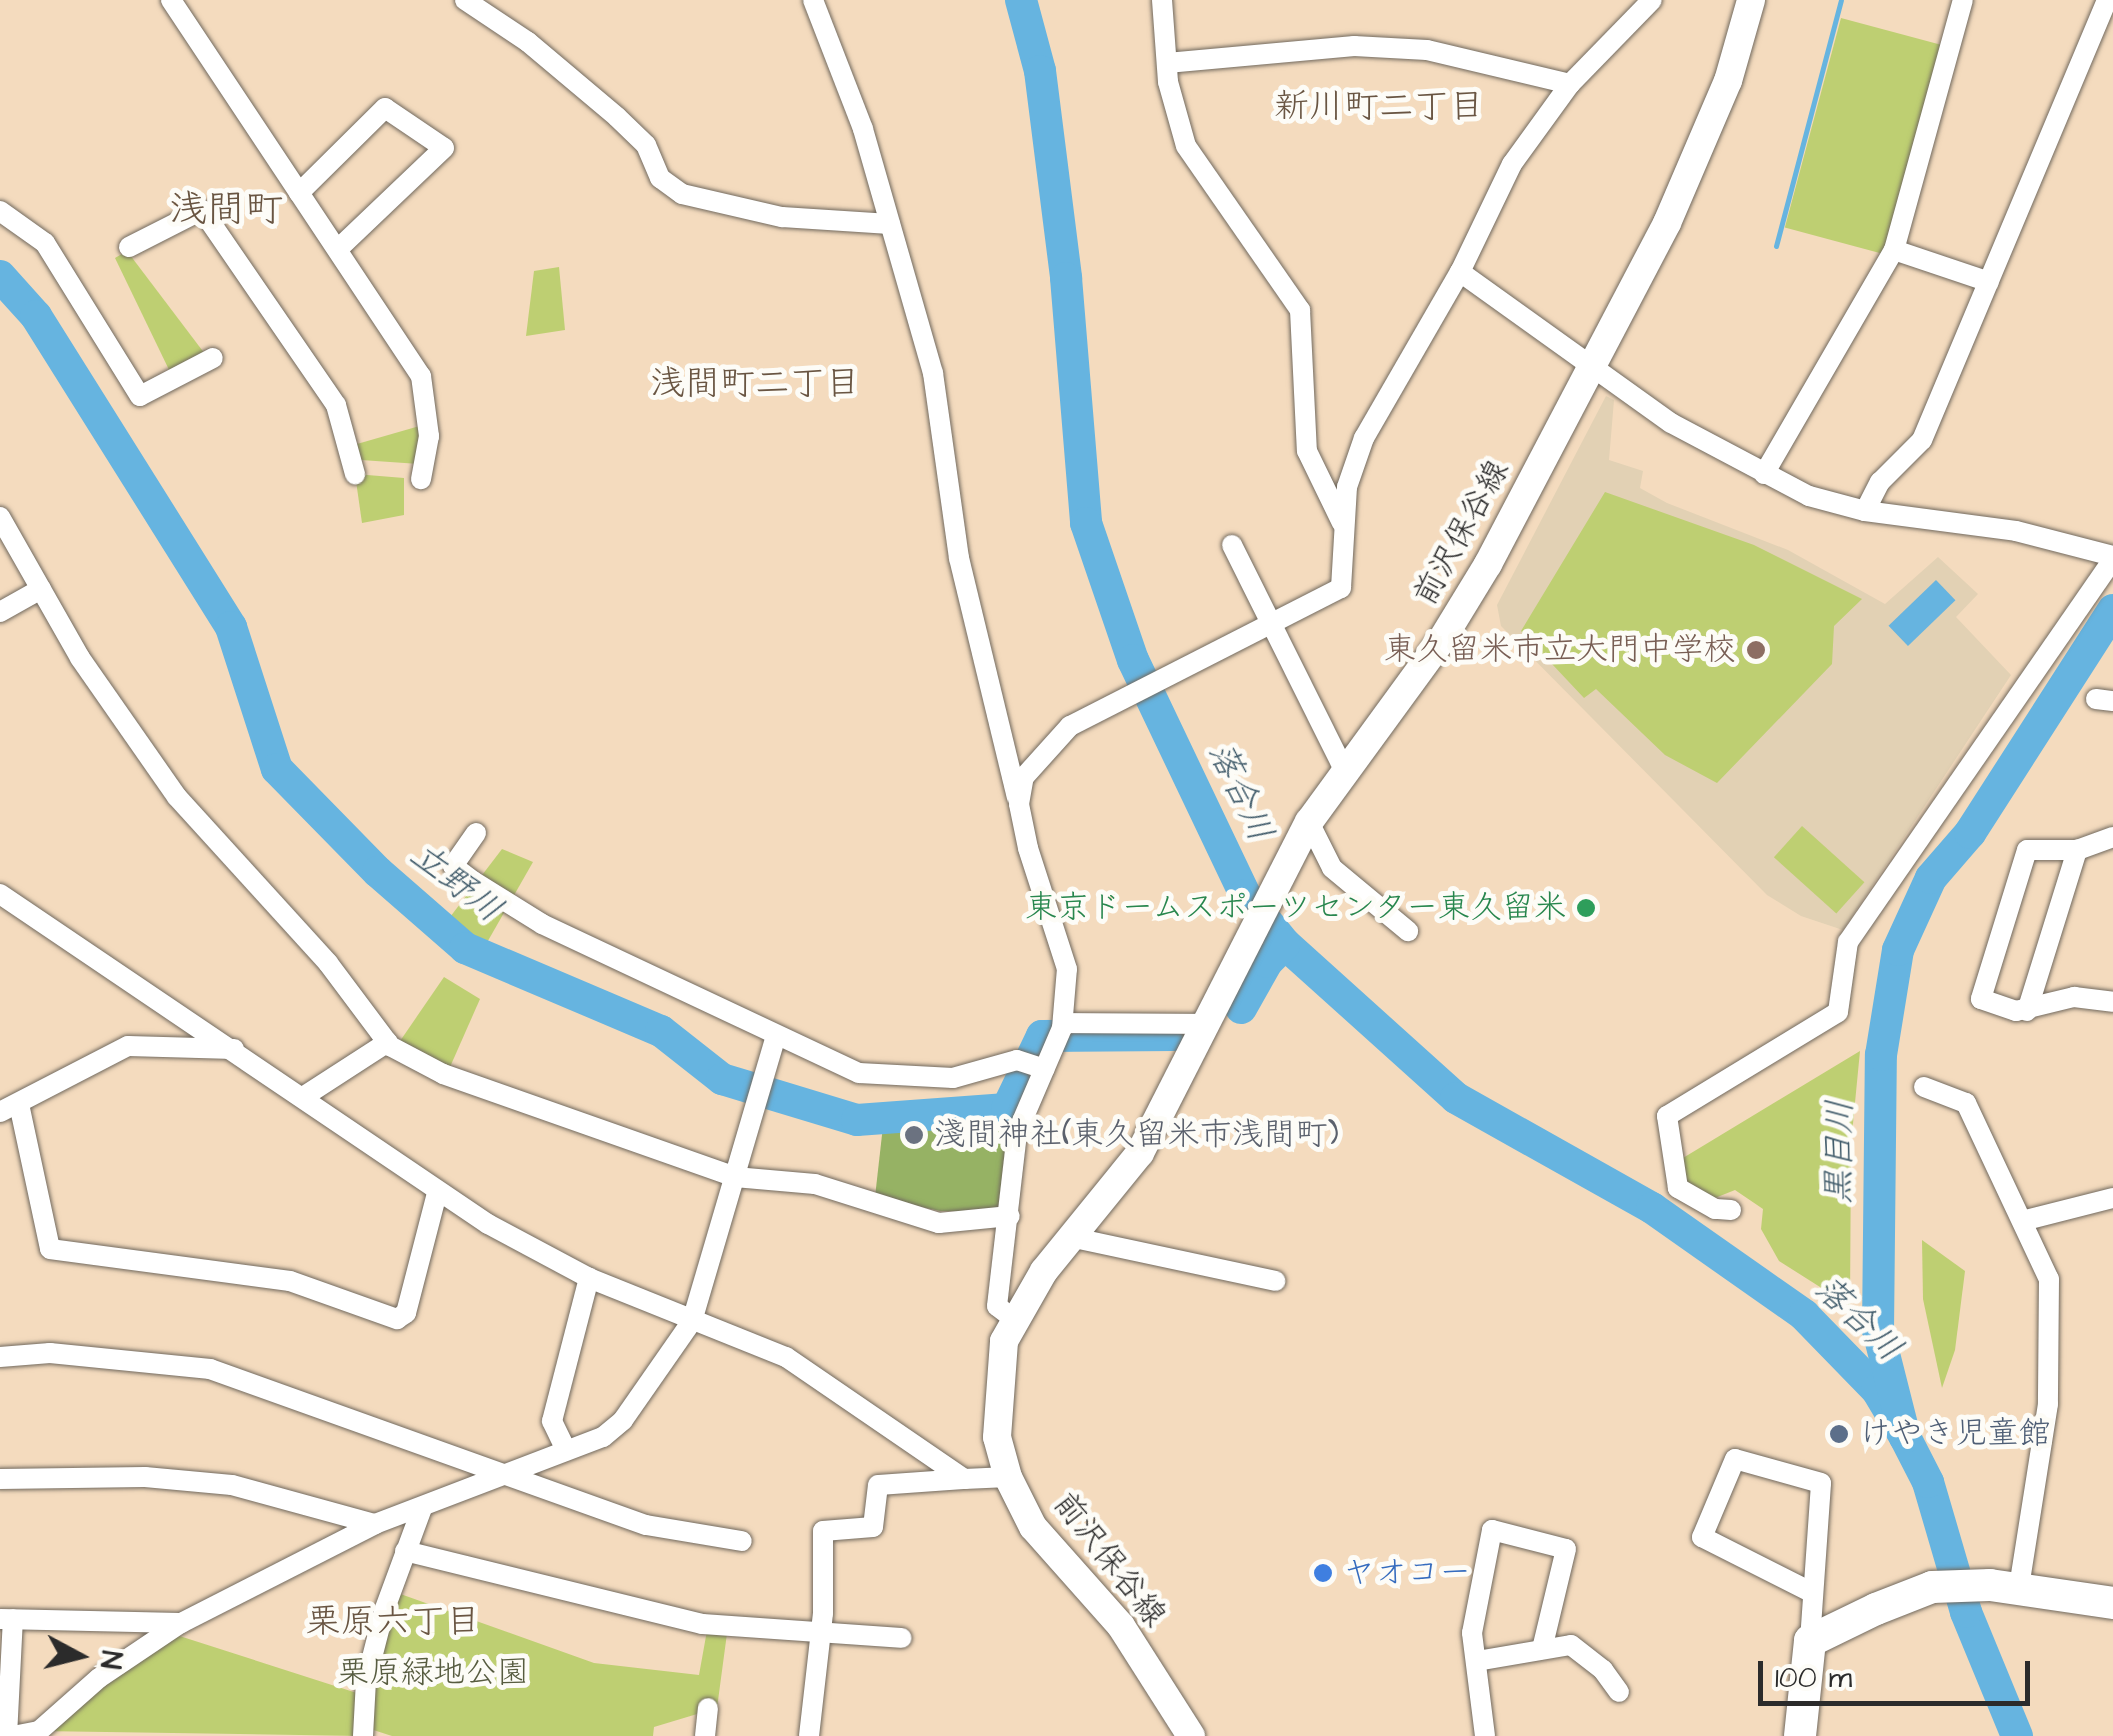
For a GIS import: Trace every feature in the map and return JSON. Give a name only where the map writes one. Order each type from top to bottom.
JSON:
[{"type":"main road","name":"前沢保谷線","points":[[1192,1736],[1121,1626],[1033,1527],[1008,1478],[997,1436],[999,1378],[1014,1319],[1140,1153],[1272,884],[1308,822],[1460,612],[1592,369],[1705,143],[1751,0]]},
{"type":"main road","points":[[1800,1736],[1810,1641],[1932,1588],[2005,1586],[2113,1602]]},
{"type":"street","points":[[171,0],[421,376],[429,436],[421,479]]},
{"type":"street","points":[[465,0],[528,42],[617,117],[646,145],[660,178],[682,194],[782,217],[890,224]]},
{"type":"street","points":[[813,0],[862,128],[933,374],[959,558],[1019,804],[1063,943],[1062,1025],[1038,1062],[1017,1134],[997,1306],[1014,1319]]},
{"type":"street","points":[[1162,0],[1167,63],[1186,146],[1300,310],[1307,451],[1342,523]]},
{"type":"street","points":[[1019,804],[1024,777],[1053,738],[1116,699],[1341,588],[1342,523],[1364,438],[1460,272],[1512,164],[1570,84],[1652,0]]},
{"type":"street","points":[[1764,474],[1894,250],[1963,0]]},
{"type":"street","points":[[1865,511],[1880,482],[1922,440],[2106,0]]},
{"type":"street","points":[[1167,63],[1354,46],[1427,50],[1570,84]]},
{"type":"street","points":[[299,193],[386,108],[444,148],[338,249]]},
{"type":"street","points":[[128,247],[202,210],[336,405],[355,474]]},
{"type":"street","points":[[0,211],[45,243],[140,396],[214,358]]},
{"type":"street","points":[[1894,250],[1989,282]]},
{"type":"street","points":[[1460,272],[1592,369],[1764,474],[1865,511],[2016,531],[2113,558],[1848,942],[1838,1012],[1667,1116],[1678,1188],[1715,1209],[1732,1210]]},
{"type":"street","points":[[0,517],[90,674],[205,836],[328,964],[388,1042],[443,1074],[735,1177],[815,1184],[939,1223],[1010,1216]]},
{"type":"street","points":[[1232,545],[1275,622],[1344,770]]},
{"type":"street","points":[[0,612],[41,588]]},
{"type":"street","points":[[1308,822],[1332,868],[1408,930]]},
{"type":"street","points":[[476,834],[453,866],[542,924],[776,1036],[876,1078],[952,1078],[1038,1062]]},
{"type":"street","points":[[2113,837],[2077,850],[2027,850],[1981,999],[2027,1011],[2074,997],[2113,1002]]},
{"type":"street","points":[[2027,1011],[2077,850]]},
{"type":"street","points":[[0,894],[236,1049],[437,1193],[589,1278],[786,1358],[836,1386],[964,1479]]},
{"type":"street","points":[[1062,1025],[1206,1024]]},
{"type":"street","points":[[181,1623],[6,1619],[10,1736],[39,1731],[99,1678],[181,1623],[375,1524],[603,1437],[623,1420],[692,1320],[776,1036]]},
{"type":"street","points":[[303,1097],[388,1042]]},
{"type":"street","points":[[236,1049],[128,1046],[10,1108],[50,1250],[290,1281],[397,1320],[406,1313],[437,1193]]},
{"type":"street","points":[[1924,1087],[1966,1103],[2026,1220],[2049,1279],[2048,1404],[2005,1586]]},
{"type":"street","points":[[2026,1220],[2113,1198]]},
{"type":"street","points":[[1075,1238],[1275,1282]]},
{"type":"street","points":[[566,1450],[552,1421],[589,1278]]},
{"type":"street","points":[[0,1357],[50,1354],[210,1369],[646,1525],[742,1541]]},
{"type":"street","points":[[1810,1641],[1820,1483],[1735,1459],[1702,1537],[1811,1592]]},
{"type":"street","points":[[0,1479],[145,1477],[232,1485],[375,1524]]},
{"type":"street","points":[[809,1736],[822,1634],[823,1531],[873,1527],[878,1485],[1008,1478]]},
{"type":"street","points":[[363,1736],[366,1681],[422,1508]]},
{"type":"street","points":[[1485,1736],[1472,1633],[1492,1530],[1566,1549],[1542,1649]]},
{"type":"street","points":[[405,1551],[608,1606],[702,1624],[902,1638]]},
{"type":"street","points":[[1476,1662],[1571,1646],[1603,1670],[1619,1692]]},
{"type":"street","points":[[704,1736],[708,1708]]},
{"type":"shaded area","name":"東久留米市立大門中学校","points":[[1606,396],[1614,400],[1609,460],[1643,471],[1640,488],[1667,503],[1788,550],[1885,604],[1938,557],[1978,594],[1956,617],[2011,675],[1843,930],[1801,916],[1767,895],[1501,626],[1497,605]]},
{"type":"green space","points":[[1841,18],[1949,47],[1893,257],[1785,228]]},
{"type":"green space","points":[[127,251],[208,358],[172,376],[115,258]]},
{"type":"green space","points":[[559,267],[565,330],[526,336],[534,271]]},
{"type":"green space","points":[[423,425],[419,464],[361,460],[357,444]]},
{"type":"green space","points":[[355,474],[404,478],[404,515],[362,523]]},
{"type":"green space","points":[[1605,492],[1754,545],[1862,599],[1834,626],[1832,664],[1717,783],[1665,755],[1596,689],[1584,698],[1521,631]]},
{"type":"green space","points":[[1802,826],[1864,882],[1836,913],[1774,857]]},
{"type":"green space","points":[[502,849],[533,862],[485,946],[447,921]]},
{"type":"green space","points":[[444,977],[480,999],[450,1067],[398,1044]]},
{"type":"green space","points":[[1860,1051],[1851,1144],[1850,1306],[1779,1261],[1761,1229],[1763,1209],[1735,1190],[1715,1198],[1682,1181],[1678,1161]]},
{"type":"green space","points":[[1018,1113],[1004,1204],[996,1212],[940,1211],[875,1197],[883,1126]]},
{"type":"green space","points":[[1922,1240],[1965,1271],[1955,1350],[1942,1388],[1923,1299]]},
{"type":"green space","name":"栗原緑地公園","points":[[392,1591],[594,1663],[699,1675],[708,1625],[728,1626],[717,1708],[654,1727],[653,1736],[392,1736],[364,1727],[362,1736],[39,1731],[167,1632],[363,1695]]},
{"type":"water","points":[[1936,580],[1955,600],[1908,646],[1889,626]]},
{"type":"waterway","name":"落合川","points":[[1021,0],[1040,71],[1066,278],[1086,523],[1133,660],[1245,895],[1285,944],[1456,1098],[1652,1208],[1804,1315],[1877,1390],[1905,1437]]},
{"type":"waterway","points":[[1776,246],[1841,0]]},
{"type":"waterway","name":"立野川","points":[[0,276],[36,316],[231,627],[277,769],[378,872],[465,948],[661,1031],[722,1079],[857,1120],[1007,1109],[1042,1036],[1175,1035]]},
{"type":"waterway","name":"黒目川","points":[[2017,1736],[1966,1612],[1928,1482],[1905,1437],[1878,1330],[1881,1055],[1898,950],[1931,878],[1970,833],[2113,610]]},
{"type":"waterway","name":"立野川","points":[[1241,1008],[1267,962],[1285,944]]},
{"type":"place","name":"東久留米市立大門中学校","points":[[1756,650]]},
{"type":"place","name":"東京ドームスポーツセンター東久留米","points":[[1586,908]]},
{"type":"place","name":"淺間神社(東久留米市浅間町)","points":[[914,1135]]},
{"type":"place","name":"けやき児童館","points":[[1839,1434]]},
{"type":"place","name":"ヤオコー","points":[[1323,1573]]},
{"type":"district","name":"新川町二丁目","points":[[1379,107]]},
{"type":"district","name":"浅間町","points":[[226,211]]},
{"type":"district","name":"浅間町二丁目","points":[[755,384]]},
{"type":"district","name":"栗原六丁目","points":[[393,1622]]}]
